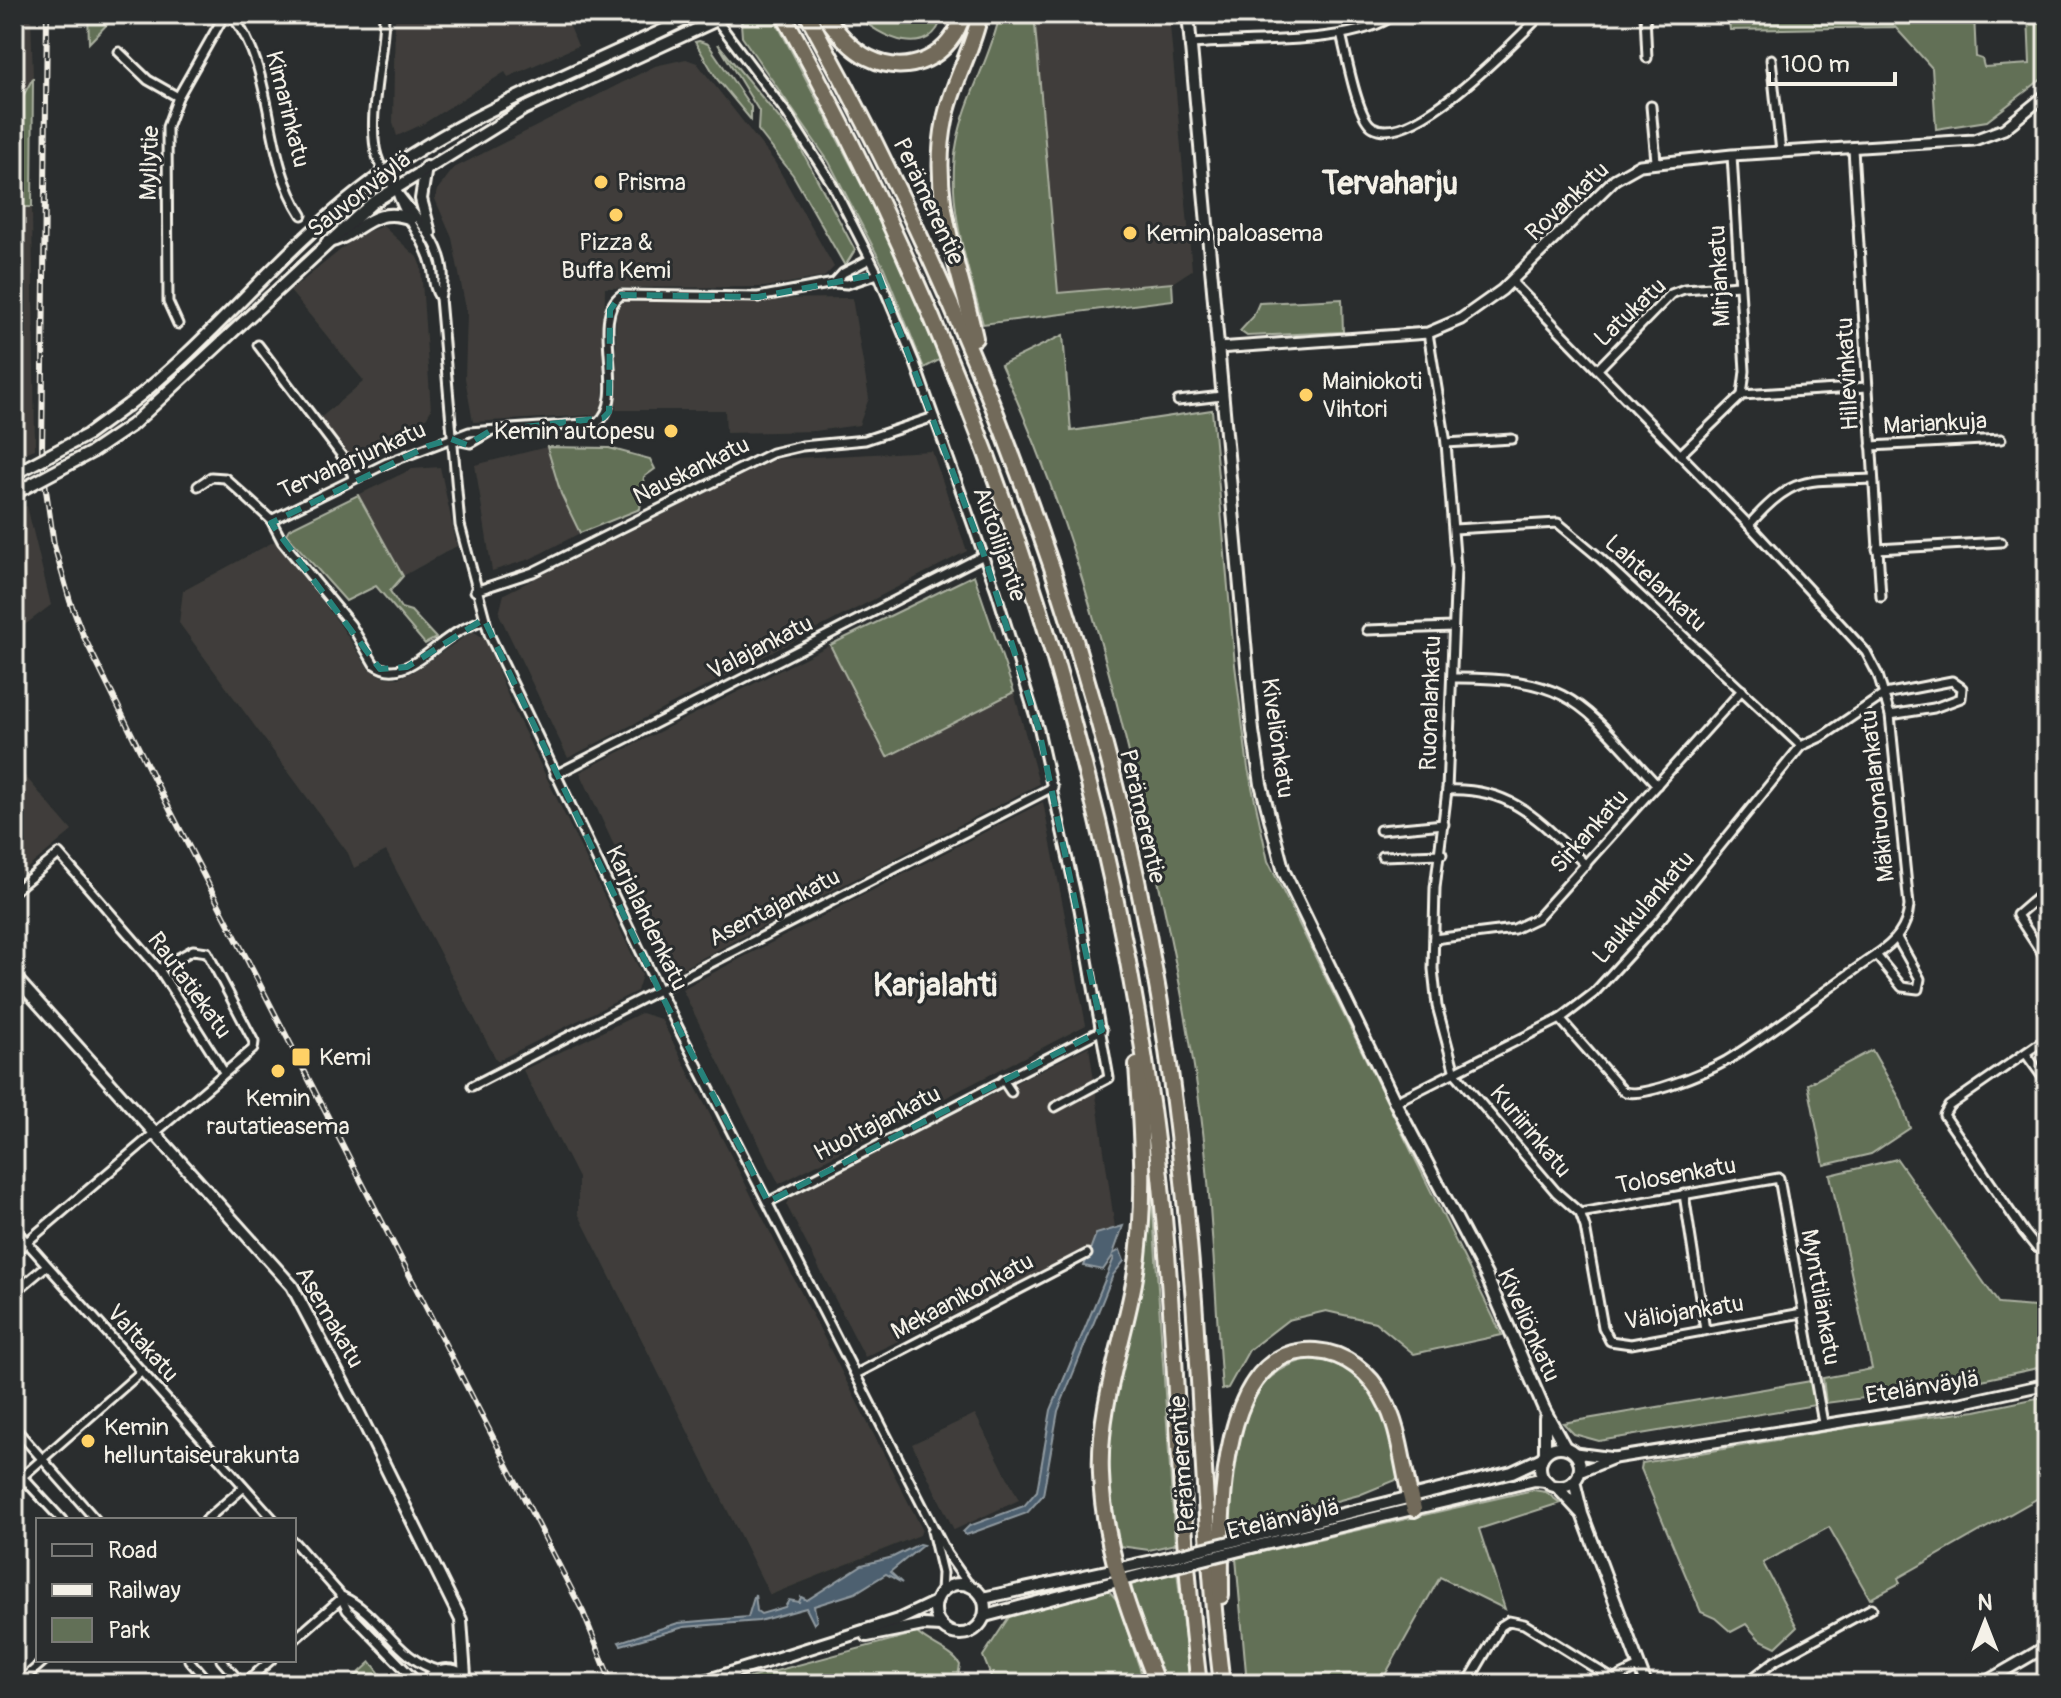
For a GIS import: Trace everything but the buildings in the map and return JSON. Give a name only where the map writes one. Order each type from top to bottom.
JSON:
[{"type":"highway","name":"Perämerentie","points":[[783,14],[882,204],[947,349],[992,462],[1040,607],[1090,787],[1141,1038],[1168,1256],[1190,1615],[1199,1684]]},
{"type":"highway","name":"Perämerentie","points":[[807,14],[893,174],[980,370],[1046,552],[1095,710],[1158,995],[1187,1221],[1214,1614],[1224,1684]]},
{"type":"highway","points":[[824,14],[855,50],[868,58],[896,66],[921,63],[942,51],[956,33],[963,14]]},
{"type":"highway","points":[[980,14],[945,118],[940,160],[945,225],[980,370]]},
{"type":"highway","points":[[1141,1038],[1136,1050],[1142,1181],[1138,1260],[1104,1417],[1101,1454],[1104,1507],[1119,1574],[1157,1684]]},
{"type":"highway","points":[[1224,1684],[1221,1613],[1225,1483],[1238,1416],[1258,1377],[1280,1359],[1305,1352],[1340,1357],[1363,1371],[1379,1389],[1389,1411],[1412,1503]]},
{"type":"main road","name":"Sauvonväylä","points":[[15,474],[87,435],[128,405],[320,224],[384,173],[492,109],[697,14]]},
{"type":"main road","name":"Sauvonväylä","points":[[15,492],[92,452],[132,425],[347,221],[395,187],[524,109],[714,17],[730,14]]},
{"type":"main road","name":"Kiveliönkatu","points":[[1188,14],[1261,784],[1284,872],[1395,1102],[1486,1275],[1544,1409],[1570,1450]]},
{"type":"main road","points":[[426,167],[421,199],[430,233]]},
{"type":"main road","points":[[327,242],[339,240],[373,219],[396,215],[411,219]]},
{"type":"main road","name":"Asemakatu","points":[[14,976],[277,1266],[304,1305],[461,1620],[461,1657],[468,1680]]},
{"type":"main road","name":"Kiveliönkatu","points":[[1544,1409],[1544,1455]]},
{"type":"main road","points":[[1582,1514],[1557,1487],[1546,1481],[1540,1470],[1544,1455],[1555,1447],[1570,1450],[1582,1514],[1646,1684]]},
{"type":"main road","name":"Etelänväylä","points":[[1412,1503],[1512,1472],[1544,1455]]},
{"type":"main road","points":[[1557,1487],[1577,1476]]},
{"type":"main road","name":"Etelänväylä","points":[[983,1598],[1119,1574],[1412,1503],[1535,1480],[1546,1481]]},
{"type":"main road","name":"Etelänväylä","points":[[985,1616],[1119,1574]]},
{"type":"main road","points":[[696,1684],[826,1645],[920,1612],[949,1586],[969,1585],[983,1598],[985,1616],[976,1630],[966,1634],[955,1634],[941,1626],[923,1625],[826,1645]]},
{"type":"main road","points":[[938,1597],[935,1615],[941,1626]]},
{"type":"main road","points":[[422,1684],[461,1657]]},
{"type":"main road","points":[[445,1670],[468,1680]]},
{"type":"street","name":"Myllytie","points":[[178,324],[168,302],[167,127],[178,97],[225,14]]},
{"type":"street","name":"Kimarinkatu","points":[[231,14],[255,51],[288,191],[302,215]]},
{"type":"street","points":[[384,14],[373,126],[384,173],[430,233],[442,268],[440,298]]},
{"type":"street","points":[[1191,44],[1341,34],[1369,29],[1395,14]]},
{"type":"street","points":[[1341,34],[1367,122],[1372,127],[1388,129],[1457,95],[1542,14]]},
{"type":"street","points":[[1645,14],[1647,58]]},
{"type":"street","name":"Autoilijantie","points":[[714,17],[811,150],[878,274],[984,555],[1039,730],[1102,1030],[1109,1078],[1055,1107]]},
{"type":"street","points":[[119,52],[148,80],[178,97]]},
{"type":"street","points":[[1771,59],[1781,152]]},
{"type":"street","name":"Rovankatu","points":[[1218,348],[1428,333],[1480,307],[1511,281],[1615,179],[1656,161],[1974,140],[1993,135],[2047,94]]},
{"type":"street","points":[[1651,106],[1656,161]]},
{"type":"street","name":"Hillevinkatu","points":[[1853,149],[1881,597]]},
{"type":"street","name":"Mirjankatu","points":[[1732,155],[1745,387],[1742,395]]},
{"type":"street","points":[[395,187],[423,240],[440,298]]},
{"type":"street","points":[[834,283],[843,273],[870,259]]},
{"type":"street","points":[[834,283],[847,284],[878,274]]},
{"type":"street","name":"Mäkiruonalankatu","points":[[1511,281],[1852,632],[1866,652],[1885,694],[1890,715],[1909,906],[1908,918],[1897,938]]},
{"type":"street","name":"Tervaharjunkatu","points":[[271,520],[354,478],[451,439],[470,443],[490,431],[597,423],[609,408],[610,310],[621,295],[758,297],[834,283]]},
{"type":"street","name":"Latukatu","points":[[1598,369],[1671,294],[1684,289],[1739,285]]},
{"type":"street","name":"Karjalahdenkatu","points":[[440,298],[460,525],[475,591],[507,676],[659,990],[930,1521],[969,1585]]},
{"type":"street","name":"Ruonalankatu","points":[[1428,333],[1446,443],[1454,529],[1453,678],[1442,854],[1435,888],[1434,939],[1437,1006],[1455,1073]]},
{"type":"street","points":[[258,345],[345,460],[354,478]]},
{"type":"street","points":[[1680,455],[1742,395],[1868,387]]},
{"type":"street","points":[[1178,401],[1222,396]]},
{"type":"street","name":"Nauskankatu","points":[[475,591],[533,572],[772,453],[802,446],[865,440],[934,417]]},
{"type":"street","points":[[1446,443],[1512,439]]},
{"type":"street","name":"Mariankuja","points":[[1871,446],[2001,439]]},
{"type":"street","points":[[198,486],[211,477],[225,478],[271,520],[282,541],[336,605],[380,669],[407,667],[450,636],[485,619]]},
{"type":"street","points":[[1749,525],[1767,503],[1795,484],[1873,479]]},
{"type":"street","name":"Lahtelankatu","points":[[1454,529],[1558,523],[1600,558],[1801,746]]},
{"type":"street","points":[[1877,549],[2001,542]]},
{"type":"street","name":"Valajankatu","points":[[555,775],[984,555]]},
{"type":"street","points":[[1367,630],[1453,627]]},
{"type":"street","points":[[1453,678],[1531,682],[1563,694],[1595,717],[1657,785]]},
{"type":"street","points":[[1885,694],[1952,681],[1962,688],[1961,698],[1952,703],[1890,715]]},
{"type":"street","name":"Sirkankatu","points":[[1434,939],[1514,929],[1530,922],[1586,865],[1742,690]]},
{"type":"street","name":"Laukkulankatu","points":[[1395,1102],[1560,1019],[1619,968],[1801,746],[1823,736],[1885,694]]},
{"type":"street","name":"Asentajankatu","points":[[472,1086],[1053,787]]},
{"type":"street","points":[[1447,790],[1479,791],[1516,802],[1586,865]]},
{"type":"street","points":[[1380,830],[1444,824]]},
{"type":"street","name":"Rautatiekatu","points":[[14,891],[59,854],[159,969],[224,1072],[14,1253]]},
{"type":"street","points":[[1382,856],[1442,854]]},
{"type":"street","points":[[2047,889],[2017,915],[2047,961]]},
{"type":"street","points":[[1560,1019],[1615,1085],[1627,1094],[1637,1093],[1726,1061],[1897,938],[1920,979],[1918,989],[1902,987],[1876,955]]},
{"type":"street","points":[[159,969],[193,950],[203,950],[211,957],[255,1045],[250,1053],[224,1072]]},
{"type":"street","name":"Huoltajankatu","points":[[768,1202],[1102,1030]]},
{"type":"street","points":[[2047,1038],[1949,1106],[1945,1113],[1945,1119],[2024,1232],[2036,1247],[2047,1253]]},
{"type":"street","points":[[2026,1054],[2047,1083]]},
{"type":"street","name":"Kuriirinkatu","points":[[1455,1073],[1556,1192],[1580,1213]]},
{"type":"street","points":[[1003,1080],[1011,1092]]},
{"type":"street","name":"Tolosenkatu","points":[[1580,1213],[1779,1178]]},
{"type":"street","name":"Mynttilänkatu","points":[[1779,1178],[1823,1423]]},
{"type":"street","points":[[1684,1194],[1705,1330]]},
{"type":"street","name":"Väliojankatu","points":[[1580,1213],[1603,1327],[1609,1340],[1631,1344],[1802,1313]]},
{"type":"street","name":"Valtakatu","points":[[14,1228],[272,1518]]},
{"type":"street","name":"Mekaanikonkatu","points":[[856,1374],[1087,1254]]},
{"type":"street","points":[[14,1293],[46,1266]]},
{"type":"street","points":[[14,1484],[142,1371]]},
{"type":"street","name":"Etelänväylä","points":[[1577,1476],[1614,1458],[1961,1403],[2047,1384]]},
{"type":"street","points":[[14,1427],[94,1518]]},
{"type":"street","name":"Etelänväylä","points":[[1570,1450],[1614,1458]]},
{"type":"street","points":[[14,1468],[60,1518]]},
{"type":"street","points":[[208,1518],[244,1487]]},
{"type":"street","name":"Karjalahdenkatu","points":[[930,1521],[942,1573],[938,1597]]},
{"type":"street","points":[[296,1544],[343,1597],[356,1603],[401,1651],[421,1665],[445,1670]]},
{"type":"street","points":[[296,1638],[343,1597]]},
{"type":"street","points":[[343,1597],[347,1610],[422,1684]]},
{"type":"street","points":[[1745,1684],[1775,1661],[1872,1608]]},
{"type":"street","points":[[1467,1684],[1501,1626],[1509,1621],[1524,1624],[1608,1681],[1639,1667]]},
{"type":"street","points":[[1982,1684],[2047,1646]]},
{"type":"street","points":[[18,1684],[43,1662]]},
{"type":"street","points":[[191,1662],[210,1684]]},
{"type":"street","points":[[223,1662],[243,1684],[269,1662]]},
{"type":"highlighted area","points":[[878,274],[984,555],[1039,730],[1102,1030],[768,1202],[659,990],[484,619],[407,667],[380,669],[271,523],[428,446],[451,439],[467,445],[490,431],[603,418],[609,412],[610,310],[621,295],[758,297]]},
{"type":"shaded area","points":[[14,14],[31,14],[33,78],[14,112]]},
{"type":"shaded area","points":[[395,14],[565,14],[578,46],[508,77],[505,72],[423,124],[397,136],[393,123]]},
{"type":"shaded area","points":[[1034,14],[1169,14],[1192,270],[1172,283],[1058,294]]},
{"type":"shaded area","points":[[686,59],[697,63],[774,161],[834,267],[824,277],[765,287],[605,288],[603,410],[594,415],[473,422],[465,378],[467,314],[452,238],[435,199],[437,190],[454,168],[655,66]]},
{"type":"shaded area","points":[[14,207],[32,207],[35,449],[14,457]]},
{"type":"shaded area","points":[[383,226],[417,257],[421,267],[431,410],[422,425],[353,461],[319,419],[364,381],[290,291],[360,234]]},
{"type":"shaded area","points":[[852,298],[869,398],[859,425],[815,431],[726,433],[725,410],[616,410],[616,313],[620,303],[627,300]]},
{"type":"shaded area","points":[[547,447],[561,494],[580,533],[530,559],[492,571],[475,465]]},
{"type":"shaded area","points":[[932,451],[967,551],[568,758],[499,614],[504,594],[775,459]]},
{"type":"shaded area","points":[[440,467],[457,546],[403,576],[358,495],[412,469]]},
{"type":"shaded area","points":[[27,506],[51,605],[14,633],[14,509]]},
{"type":"shaded area","points":[[275,541],[339,623],[369,669],[383,677],[399,678],[414,671],[473,631],[485,639],[513,708],[642,975],[637,991],[497,1061],[386,851],[354,868],[348,853],[179,623],[183,591]]},
{"type":"shaded area","points":[[830,645],[887,756],[1014,692],[1039,784],[673,973],[580,772]]},
{"type":"shaded area","points":[[14,763],[72,831],[14,879]]},
{"type":"shaded area","points":[[1043,802],[1086,1025],[779,1184],[682,989]]},
{"type":"shaded area","points":[[641,1013],[661,1019],[922,1529],[920,1535],[770,1595],[578,1213],[578,1178],[523,1070]]},
{"type":"shaded area","points":[[1089,1046],[1116,1235],[865,1357],[786,1204],[791,1196]]},
{"type":"shaded area","points":[[975,1414],[1019,1500],[954,1530],[912,1444]]},
{"type":"green space","points":[[88,14],[117,14],[89,43]]},
{"type":"green space","points":[[750,14],[772,14],[880,220],[941,359],[924,368],[884,268],[829,162],[742,37],[741,23]]},
{"type":"green space","points":[[856,14],[943,14],[937,29],[928,38],[904,41],[878,31]]},
{"type":"green space","points":[[1000,14],[1034,14],[1058,293],[1172,283],[1173,300],[983,324],[960,234],[954,165],[961,126]]},
{"type":"green space","points":[[1728,14],[1974,14],[1976,57],[1982,59],[1984,67],[2030,64],[2028,14],[2047,14],[2047,75],[1987,121],[1936,129],[1932,68],[1895,27],[1730,30]]},
{"type":"green space","points":[[695,42],[708,44],[751,107],[751,120],[717,79]]},
{"type":"green space","points":[[718,44],[794,136],[855,250],[845,266],[793,175],[758,130],[759,111]]},
{"type":"green space","points":[[33,78],[32,207],[14,207],[14,112]]},
{"type":"green space","points":[[1342,299],[1343,332],[1247,336],[1240,331],[1253,317],[1259,303]]},
{"type":"green space","points":[[1063,335],[1071,431],[1212,410],[1235,665],[1248,768],[1268,861],[1502,1335],[1414,1354],[1375,1322],[1326,1311],[1288,1320],[1249,1350],[1228,1388],[1222,1390],[1205,1148],[1187,1026],[1164,906],[1133,767],[1086,591],[1047,476],[1001,365]]},
{"type":"green space","points":[[547,447],[609,448],[650,459],[655,469],[644,477],[640,509],[580,533],[561,494]]},
{"type":"green space","points":[[358,495],[403,576],[390,591],[401,608],[411,611],[436,638],[425,644],[376,586],[346,601],[286,534],[289,529]]},
{"type":"green space","points":[[974,575],[1014,692],[887,757],[830,645]]},
{"type":"green space","points":[[1872,1050],[1900,1099],[1910,1128],[1871,1154],[1824,1165],[1808,1084]]},
{"type":"green space","points":[[1897,1159],[1999,1304],[2047,1308],[2047,1366],[1949,1387],[1826,1403],[1823,1378],[1872,1369],[1830,1175]]},
{"type":"green space","points":[[1148,1182],[1151,1182],[1175,1544],[1149,1550],[1120,1546],[1108,1481],[1108,1436]]},
{"type":"green space","points":[[1319,1357],[1339,1364],[1368,1387],[1385,1420],[1401,1478],[1359,1495],[1227,1530],[1236,1448],[1242,1422],[1253,1399],[1268,1379],[1290,1365]]},
{"type":"green space","points":[[1811,1381],[1815,1405],[1599,1441],[1574,1434],[1563,1423]]},
{"type":"green space","points":[[2047,1396],[2047,1493],[1898,1578],[1900,1583],[1870,1599],[1829,1527],[1763,1563],[1797,1627],[1776,1647],[1759,1639],[1746,1624],[1731,1632],[1715,1618],[1701,1612],[1641,1469],[1642,1463],[1857,1426],[1976,1411]]},
{"type":"green space","points":[[1533,1490],[1546,1492],[1560,1503],[1479,1529],[1505,1609],[1440,1577],[1380,1684],[1247,1684],[1236,1558]]},
{"type":"green space","points":[[1177,1571],[1190,1684],[1163,1684],[1142,1629],[1131,1584]]},
{"type":"green space","points":[[1100,1589],[1108,1590],[1117,1600],[1145,1684],[994,1684],[983,1656],[1013,1611]]},
{"type":"green space","points":[[917,1633],[957,1660],[960,1665],[958,1676],[934,1684],[727,1684]]},
{"type":"green space","points":[[371,1662],[388,1684],[347,1684]]},
{"type":"water","points":[[1123,1226],[1113,1254],[1120,1250],[1124,1261],[1113,1275],[1058,1411],[1043,1495],[1027,1513],[966,1535],[963,1532],[969,1526],[1024,1506],[1037,1491],[1051,1410],[1114,1258],[1103,1270],[1084,1266],[1096,1234]]},
{"type":"water","points":[[919,1544],[923,1545],[890,1572],[902,1583],[886,1574],[855,1593],[814,1606],[817,1621],[814,1624],[806,1608],[759,1621],[684,1627],[621,1645],[619,1642],[678,1623],[748,1617],[755,1594],[757,1611],[761,1614],[785,1607],[789,1600],[799,1602],[801,1597],[807,1600],[862,1565],[893,1557]]},
{"type":"railway","points":[[47,14],[42,454],[54,545],[70,601],[83,635],[151,773],[583,1612],[612,1684]]},
{"type":"place","name":"Prisma","points":[[601,182]]},
{"type":"place","name":"Pizza & Buffa Kemi","points":[[616,215]]},
{"type":"place","name":"Kemin paloasema","points":[[1130,233]]},
{"type":"place","name":"Mainiokoti Vihtori","points":[[1306,395]]},
{"type":"place","name":"Kemin autopesu","points":[[671,431]]},
{"type":"place","name":"Kemi","points":[[301,1057]]},
{"type":"place","name":"Kemin rautatieasema","points":[[278,1071]]},
{"type":"place","name":"Kemin helluntaiseurakunta","points":[[88,1441]]},
{"type":"district","name":"Tervaharju","points":[[1390,183]]},
{"type":"district","name":"Karjalahti","points":[[935,985]]}]
